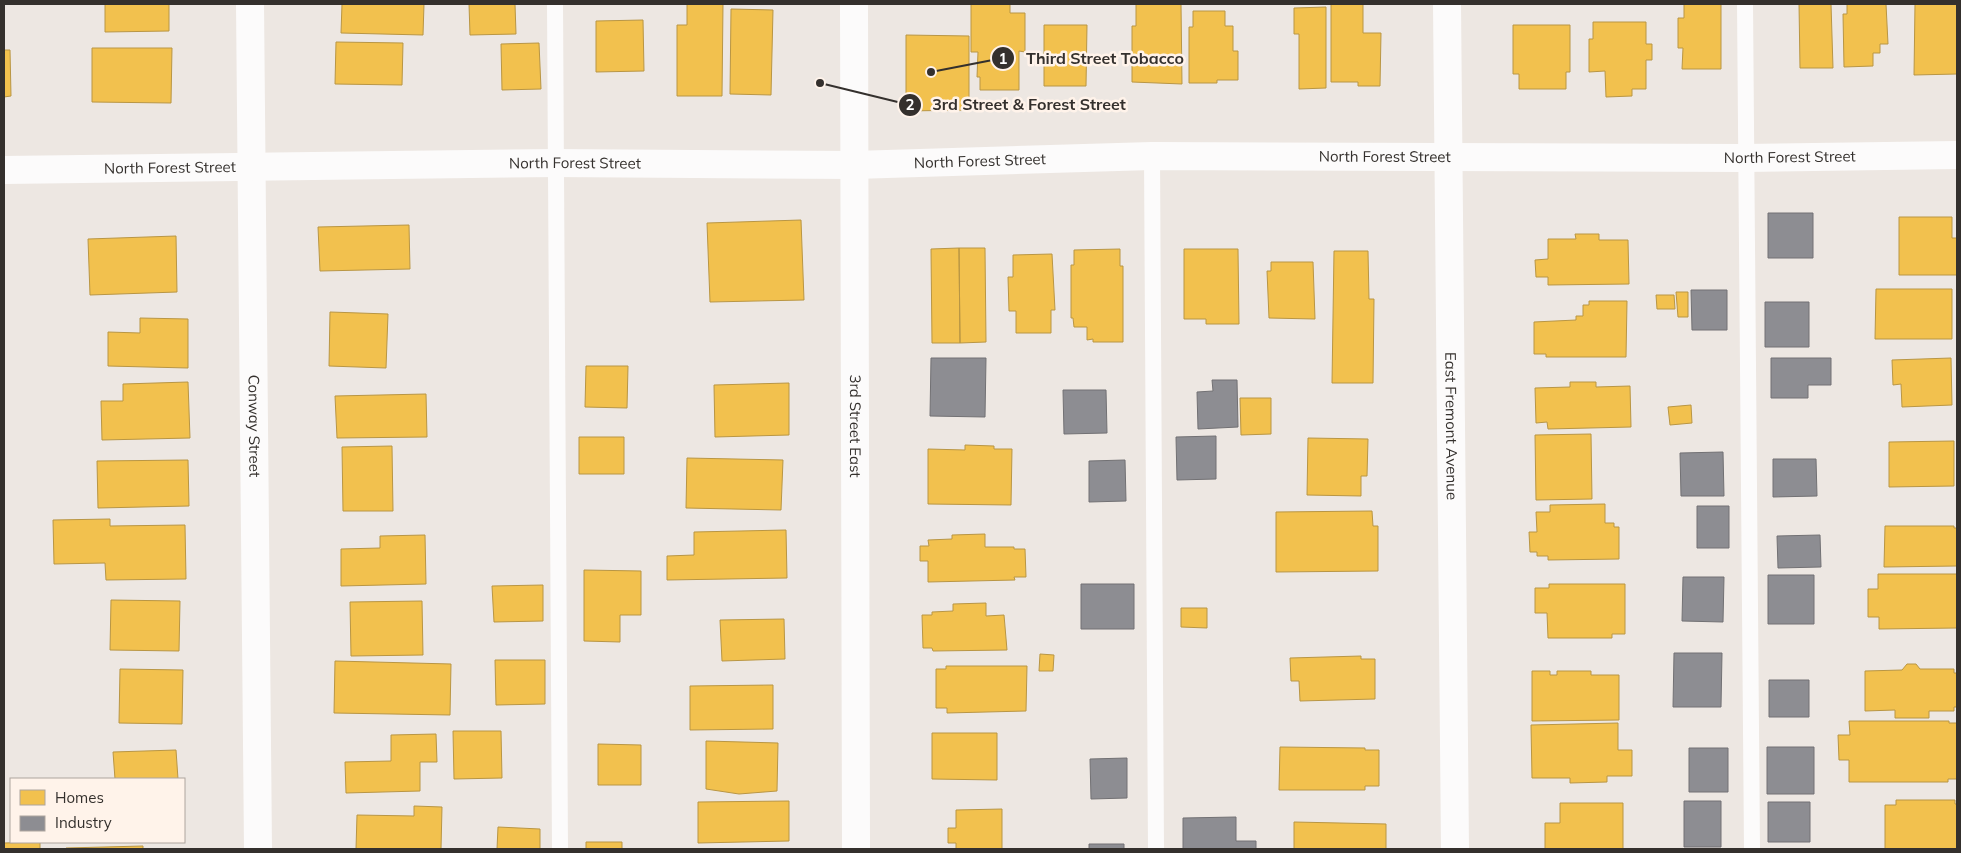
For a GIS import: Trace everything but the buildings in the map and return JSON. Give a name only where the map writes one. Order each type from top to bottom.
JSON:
[{"type":"street","name":"Conway Street","points":[[250,4],[258,849]]},
{"type":"street","name":"3rd Street East","points":[[854,4],[856,849]]},
{"type":"street","name":"East Fremont Avenue","points":[[1447,4],[1455,849]]},
{"type":"street","name":"North Forest Street","points":[[4,170],[555,163],[854,165],[1152,156],[1745,158],[1957,155]]},
{"type":"lane","points":[[555,4],[560,849]]},
{"type":"lane","points":[[1745,4],[1752,849]]},
{"type":"lane","points":[[1152,156],[1156,849]]},
{"type":"place","name":"Third Street Tobacco","points":[[931,72]]},
{"type":"place","name":"3rd Street & Forest Street","points":[[820,83]]}]
